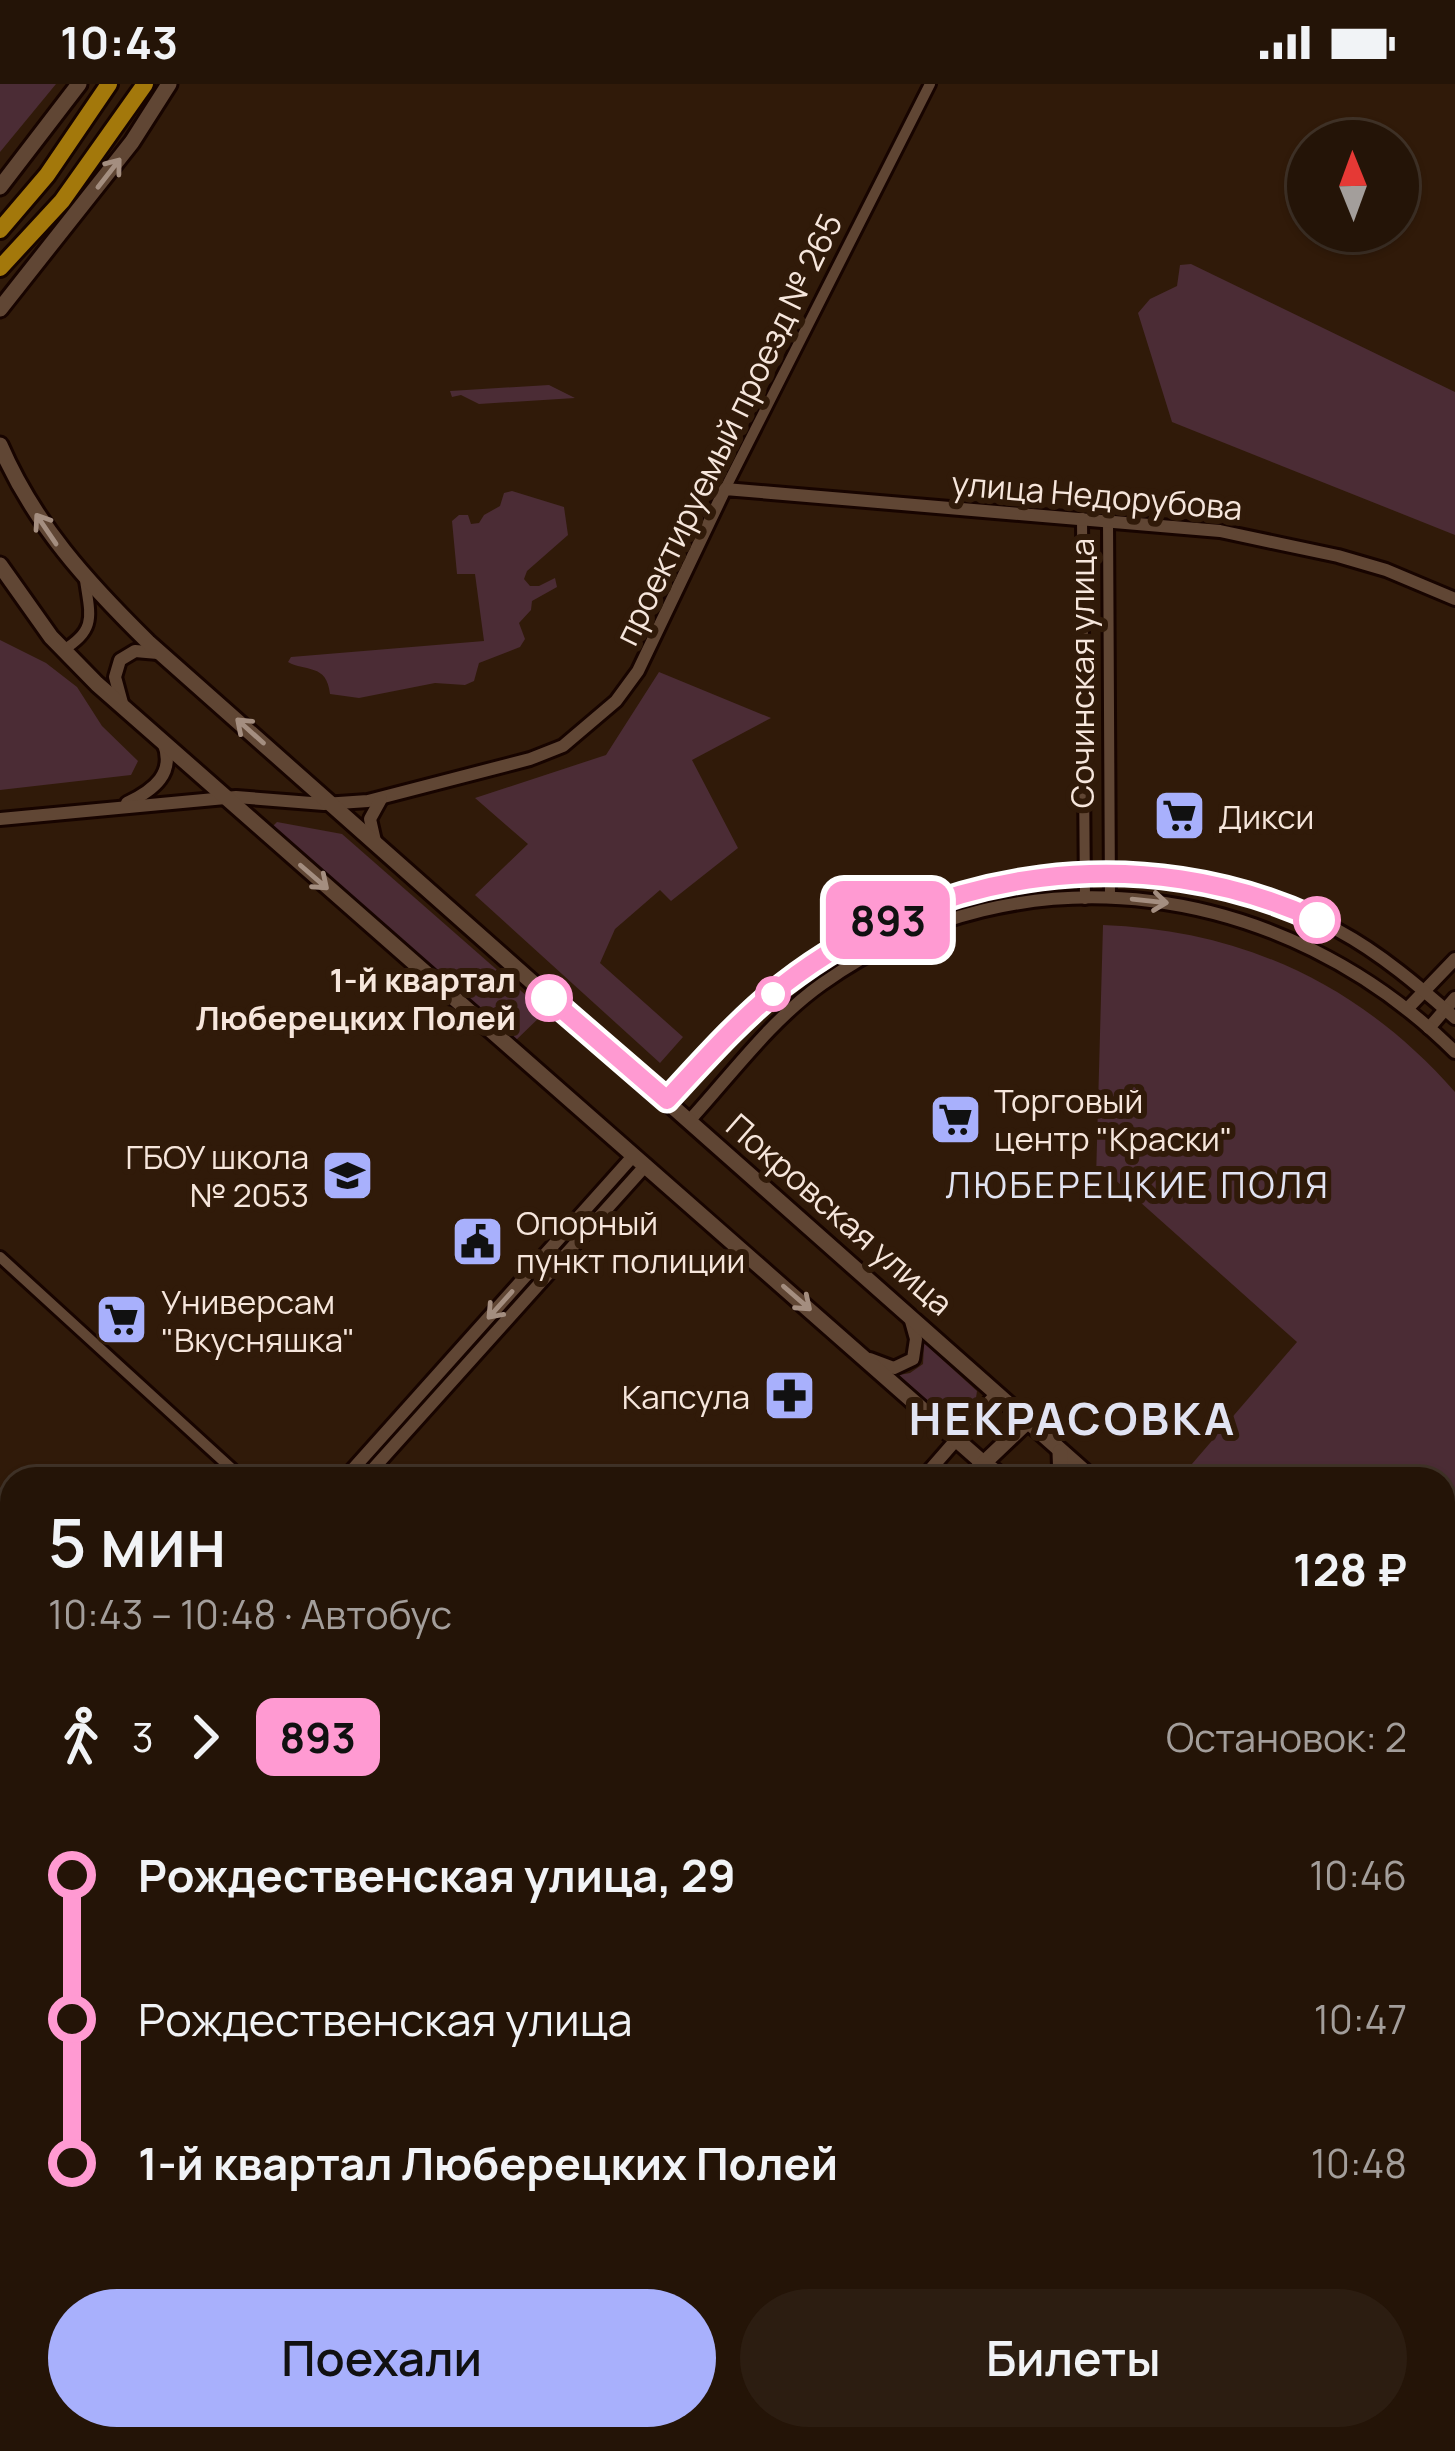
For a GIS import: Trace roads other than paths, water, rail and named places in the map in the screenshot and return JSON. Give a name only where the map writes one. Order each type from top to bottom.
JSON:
[{"type":"highway","points":[[0,230],[47,175],[110,84]]},
{"type":"highway","points":[[0,268],[62,201],[145,84]]},
{"type":"main road","points":[[0,187],[80,84]]},
{"type":"main road","points":[[1,307],[132,142],[170,84]]},
{"type":"main road","points":[[0,445],[36,514],[85,580]]},
{"type":"main road","points":[[0,565],[57,643],[122,703],[989,1467]]},
{"type":"main road","name":"Покровская улица","points":[[85,580],[382,852],[1078,1467]]},
{"type":"main road","points":[[978,1467],[1028,1421]]},
{"type":"main road","points":[[1060,1452],[1060,1467]]},
{"type":"street","name":"проектируемый проезд № 265","points":[[0,819],[228,798],[330,804],[382,798],[530,759],[563,746],[594,722],[638,671],[724,489],[930,84]]},
{"type":"street","points":[[0,283],[24,278],[44,258]]},
{"type":"street","name":"улица Недорубова","points":[[724,489],[1220,531],[1297,545],[1386,570],[1455,599]]},
{"type":"street","name":"Сочинская улица","points":[[1082,518],[1085,899]]},
{"type":"street","name":"Сочинская улица","points":[[1108,520],[1110,898]]},
{"type":"street","points":[[57,643],[83,637],[89,626],[85,580]]},
{"type":"street","points":[[122,703],[115,677],[116,664],[124,656],[142,650],[170,659]]},
{"type":"street","points":[[114,809],[149,791],[164,776],[168,754],[160,736]]},
{"type":"street","points":[[382,798],[371,813],[370,827],[382,852]]},
{"type":"street","points":[[667,1100],[782,985],[888,919],[991,885],[1084,873],[1109,872],[1235,889],[1285,905],[1342,932],[1452,1009],[1429,1028]]},
{"type":"street","points":[[689,1121],[780,1020],[819,986],[895,943],[958,918],[1013,904],[1110,898],[1186,905],[1250,921],[1308,945],[1367,979],[1455,1052]]},
{"type":"street","points":[[1407,1009],[1455,958]]},
{"type":"street","points":[[1367,979],[1383,980],[1387,971],[1382,961]]},
{"type":"street","points":[[698,1066],[697,1079],[702,1085],[716,1087],[724,1082]]},
{"type":"street","points":[[355,1467],[640,1160]]},
{"type":"street","points":[[374,1467],[640,1160]]},
{"type":"street","points":[[0,1257],[230,1467]]},
{"type":"street","points":[[863,1356],[893,1368],[913,1360],[916,1339],[904,1310]]},
{"type":"street","points":[[932,1467],[997,1394]]},
{"type":"street","points":[[1060,1452],[1070,1467]]},
{"type":"place","name":"Дикси","points":[[1179,816]]},
{"type":"place","name":"1-й квартал Люберецких Полей","points":[[549,998]]},
{"type":"place","name":"Торговый центр \"Краски\"","points":[[955,1119]]},
{"type":"place","name":"ГБОУ школа № 2053","points":[[348,1175]]},
{"type":"place","name":"Опорный пункт полиции","points":[[477,1241]]},
{"type":"place","name":"Универсам \"Вкусняшка\"","points":[[122,1320]]},
{"type":"place","name":"Капсула","points":[[789,1396]]},
{"type":"district","name":"ЛЮБЕРЕЦКИЕ ПОЛЯ","points":[[1138,1184]]},
{"type":"district","name":"НЕКРАСОВКА","points":[[1073,1418]]}]
